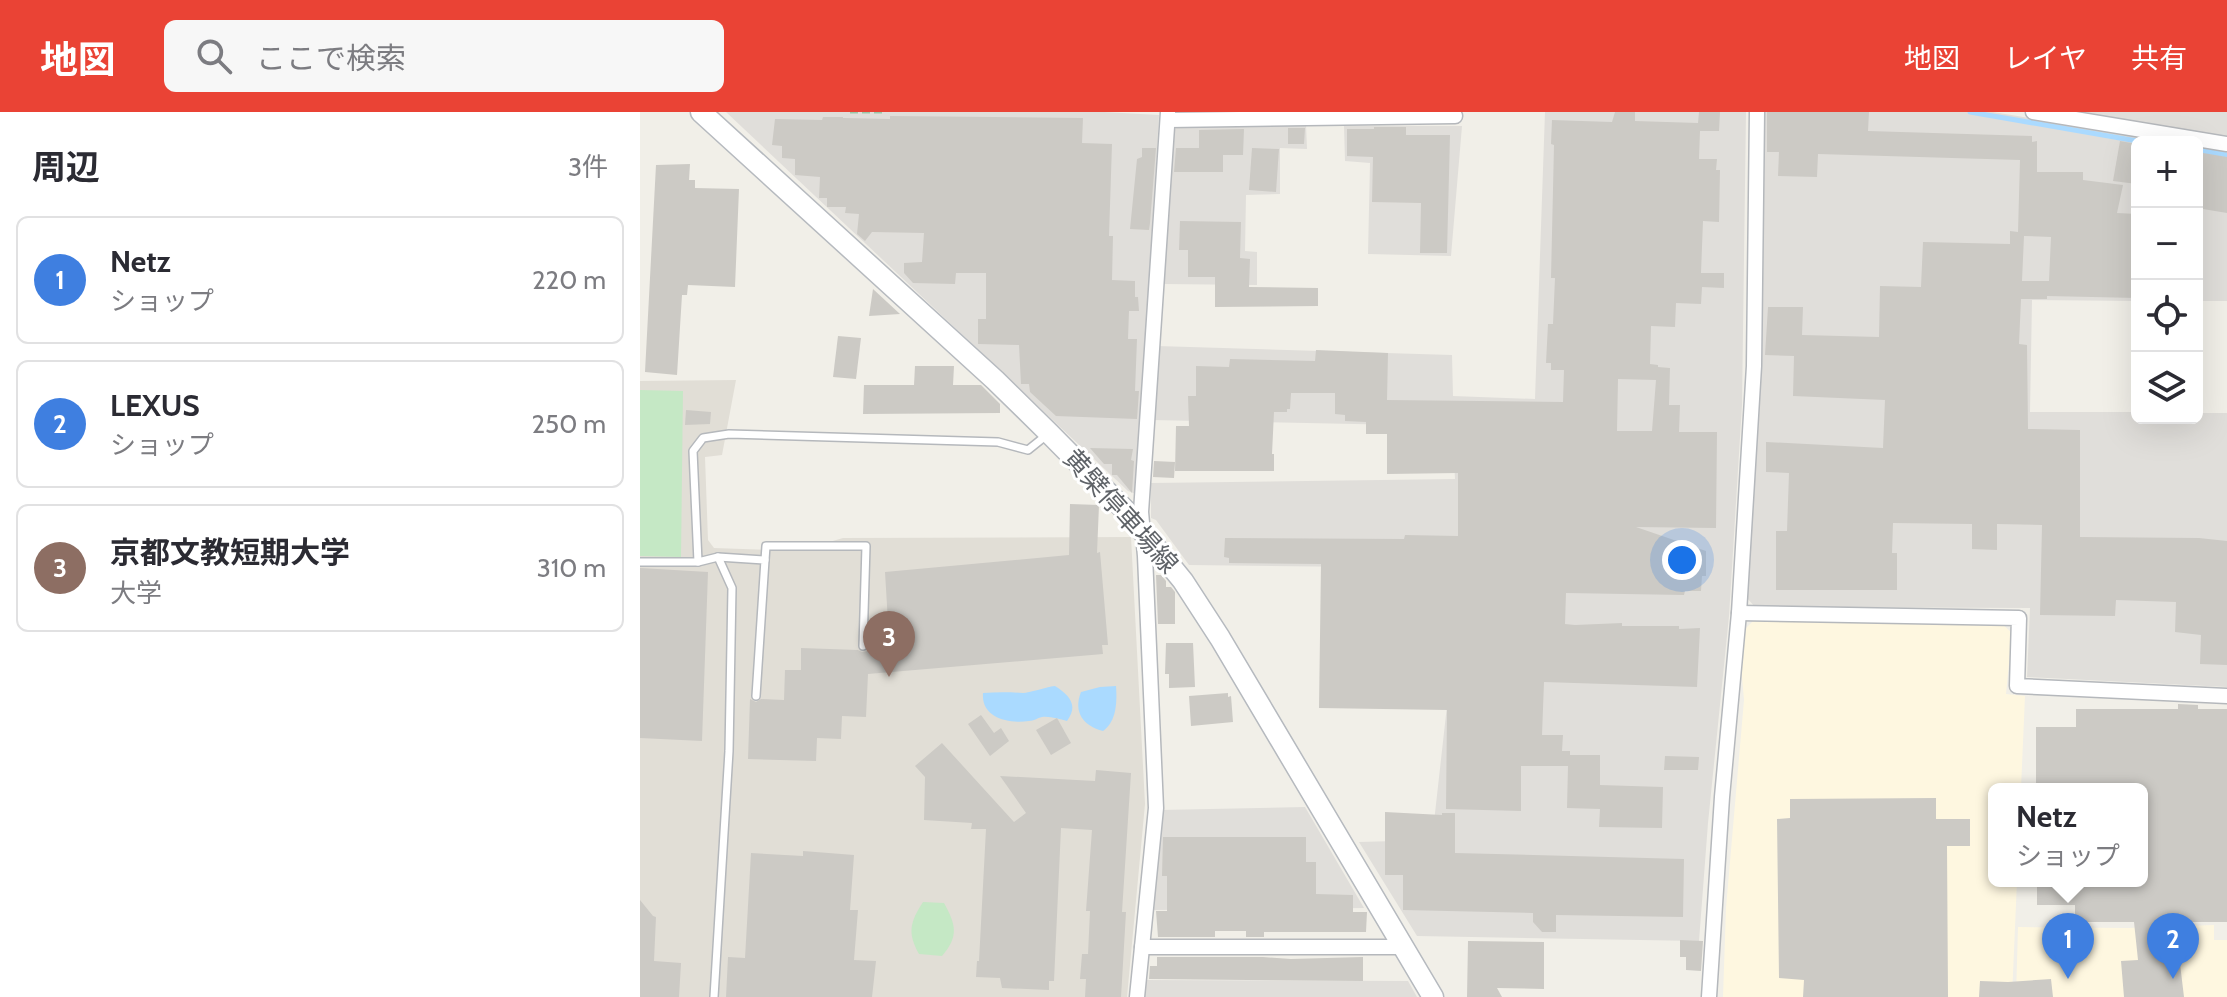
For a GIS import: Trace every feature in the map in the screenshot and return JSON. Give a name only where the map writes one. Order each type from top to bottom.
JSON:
[{"type":"main road","name":"黄檗停車場線","points":[[701,112],[995,380],[1126,511],[1183,581],[1220,638],[1433,997]]},
{"type":"street","points":[[1709,997],[1722,797],[1739,613],[1754,366],[1757,112]]},
{"type":"street","points":[[2033,112],[2227,144]]},
{"type":"street","points":[[1137,997],[1156,808],[1141,512],[1168,116],[1455,116]]},
{"type":"street","points":[[1739,613],[2019,618],[2017,686],[2227,696]]},
{"type":"street","points":[[1142,947],[1404,947]]},
{"type":"lane","points":[[698,562],[693,451],[703,438],[729,434],[982,441],[1028,450],[1049,433]]},
{"type":"lane","points":[[756,696],[766,546],[866,546],[863,646]]},
{"type":"lane","points":[[714,997],[729,751],[732,588],[718,557]]},
{"type":"lane","points":[[640,562],[698,562],[718,557],[765,560]]},
{"type":"path","points":[[850,112],[883,112]]},
{"type":"shaded area","points":[[726,112],[1104,112],[1159,115],[1136,494],[1128,491]]},
{"type":"shaded area","points":[[1545,112],[1746,112],[1742,405],[1729,616],[1699,941],[1417,936],[1359,842],[1432,840],[1453,652],[1454,568],[1189,565],[1156,520],[1151,518],[1151,483],[1455,479],[1452,426],[1152,420],[1157,346],[1452,355],[1453,396],[1535,399]]},
{"type":"shaded area","points":[[1761,112],[1993,112],[2136,136],[2131,136],[2131,301],[2032,300],[2030,412],[2131,412],[2131,424],[2203,424],[2203,413],[2227,413],[2227,687],[2027,677],[2030,608],[1755,607],[1747,598]]},
{"type":"shaded area","points":[[2083,112],[2227,112],[2227,137]]},
{"type":"shaded area","points":[[1180,124],[1306,124],[1307,149],[1280,148],[1280,194],[1246,195],[1245,251],[1257,252],[1257,285],[1163,284],[1172,133]]},
{"type":"shaded area","points":[[1344,126],[1462,126],[1451,256],[1368,254],[1370,163],[1345,161]]},
{"type":"shaded area","points":[[2203,147],[2227,151],[2227,301],[2203,301]]},
{"type":"shaded area","points":[[736,380],[722,455],[705,457],[708,540],[714,548],[772,550],[819,545],[843,538],[1131,537],[1145,804],[1127,997],[640,997],[640,381]]},
{"type":"shaded area","points":[[1756,618],[2001,623],[2012,633],[2006,694],[2025,696],[2021,783],[1988,783],[1988,887],[2017,887],[2012,997],[1723,997],[1726,908],[1744,700],[1741,666],[1744,630]]},
{"type":"shaded area","points":[[1305,807],[1364,908],[1154,910],[1160,810]]},
{"type":"shaded area","points":[[2214,925],[2214,940],[2227,940],[2227,997],[2016,997],[2018,927]]},
{"type":"shaded area","points":[[1144,980],[1408,981],[1417,997],[1143,997]]},
{"type":"green space","points":[[640,390],[683,391],[681,557],[640,556]]},
{"type":"green space","points":[[923,902],[944,903],[951,918],[953,936],[942,956],[919,954],[913,940],[913,922]]},
{"type":"water","points":[[1055,686],[1071,701],[1071,715],[1067,721],[1045,717],[1021,722],[1005,720],[991,714],[984,702],[983,693],[1026,693]]},
{"type":"water","points":[[1116,686],[1114,716],[1108,727],[1103,731],[1090,726],[1079,712],[1081,692]]},
{"type":"building","points":[[1615,112],[1635,112],[1635,121],[1698,123],[1699,112],[1720,112],[1719,131],[1700,131],[1699,159],[1717,159],[1716,170],[1720,170],[1719,222],[1703,221],[1701,273],[1724,273],[1724,288],[1702,287],[1701,304],[1676,303],[1675,327],[1651,326],[1650,364],[1670,368],[1669,405],[1680,405],[1679,432],[1717,432],[1716,528],[1636,527],[1706,551],[1706,576],[1702,576],[1701,591],[1685,591],[1684,595],[1566,593],[1565,624],[1622,623],[1622,626],[1700,628],[1697,687],[1544,682],[1542,735],[1563,735],[1562,751],[1570,751],[1570,755],[1600,755],[1600,785],[1663,787],[1662,828],[1599,827],[1600,809],[1567,808],[1568,766],[1521,766],[1521,811],[1446,809],[1447,710],[1319,708],[1321,564],[1229,563],[1229,558],[1224,557],[1225,538],[1404,539],[1405,535],[1458,536],[1458,473],[1387,474],[1387,434],[1366,434],[1366,422],[1345,421],[1345,415],[1335,414],[1335,393],[1291,393],[1290,409],[1274,412],[1274,471],[1175,471],[1176,426],[1189,426],[1188,396],[1196,396],[1196,366],[1229,367],[1230,359],[1315,361],[1316,350],[1388,353],[1387,400],[1563,402],[1564,370],[1551,370],[1551,363],[1546,363],[1548,324],[1553,324],[1555,278],[1551,278],[1552,120],[1612,122]],"holes":[[[1618,379],[1656,380],[1652,431],[1617,431]]]},
{"type":"building","points":[[1767,112],[1869,112],[1868,131],[2032,136],[2032,142],[2037,141],[2037,172],[2083,172],[2083,180],[2123,185],[2117,213],[2131,214],[2131,298],[2047,296],[2047,299],[2021,299],[2019,344],[2027,345],[2028,429],[2080,430],[2080,537],[2227,541],[2227,665],[2200,664],[2201,635],[2175,632],[2176,602],[2116,600],[2115,616],[2040,615],[2042,525],[1997,524],[1997,550],[1972,549],[1972,524],[1893,523],[1892,553],[1897,553],[1897,590],[1776,590],[1776,531],[1787,531],[1789,473],[1766,472],[1766,442],[1883,448],[1885,400],[1793,396],[1794,356],[1765,355],[1768,307],[1803,307],[1802,335],[1879,337],[1880,286],[1921,287],[1923,242],[2010,244],[2010,231],[2018,232],[2020,160],[1818,154],[1817,177],[1778,176],[1779,152],[1767,152]],"holes":[[[2024,236],[2051,237],[2049,281],[2022,281]]]},
{"type":"building","points":[[890,116],[1083,118],[1082,143],[1112,144],[1109,236],[1113,236],[1112,280],[1135,281],[1135,297],[1138,297],[1139,311],[1129,311],[1128,339],[1137,339],[1137,419],[1056,416],[1030,392],[1029,384],[1021,384],[1019,345],[978,344],[978,319],[986,319],[986,273],[956,273],[955,284],[913,283],[904,273],[904,263],[922,262],[924,233],[872,232],[865,241],[857,234],[859,214],[845,213],[846,207],[827,207],[827,198],[819,198],[820,177],[795,175],[795,159],[782,158],[782,146],[772,145],[775,119],[890,119]]},
{"type":"building","points":[[1406,127],[1406,135],[1450,135],[1447,253],[1420,253],[1421,203],[1372,202],[1373,157],[1347,156],[1347,129]]},
{"type":"building","points":[[1288,128],[1305,128],[1304,144],[1288,144]]},
{"type":"building","points":[[1244,129],[1243,155],[1223,155],[1223,172],[1174,172],[1176,148],[1199,148],[1199,130]]},
{"type":"building","points":[[2120,141],[2131,143],[2131,183],[2113,181]]},
{"type":"building","points":[[1142,148],[1156,148],[1149,230],[1130,229],[1137,159],[1142,157]]},
{"type":"building","points":[[1252,148],[1279,149],[1276,192],[1249,190]]},
{"type":"building","points":[[2203,153],[2227,157],[2227,213],[2203,209]]},
{"type":"building","points":[[690,164],[689,180],[695,180],[695,188],[739,189],[735,287],[688,285],[687,295],[682,295],[677,375],[645,372],[656,165]]},
{"type":"building","points":[[1180,221],[1241,222],[1240,258],[1250,259],[1249,287],[1318,288],[1318,306],[1215,307],[1215,277],[1188,277],[1188,250],[1179,250]]},
{"type":"building","points":[[873,289],[900,314],[869,316]]},
{"type":"building","points":[[838,336],[861,338],[856,379],[833,377]]},
{"type":"building","points":[[915,366],[954,366],[953,385],[981,385],[1000,404],[1000,413],[863,414],[864,385],[914,385]]},
{"type":"building","points":[[686,410],[711,412],[710,424],[685,425]]},
{"type":"building","points":[[1090,448],[1133,449],[1132,493],[1117,475],[1112,475],[1112,464],[1104,464]]},
{"type":"building","points":[[1154,461],[1175,462],[1174,478],[1153,477]]},
{"type":"building","points":[[1070,504],[1099,505],[1097,553],[1100,552],[1108,645],[1102,645],[1103,654],[868,674],[866,717],[842,716],[841,739],[817,738],[816,761],[748,759],[750,699],[756,702],[761,699],[784,700],[785,670],[801,670],[801,648],[874,650],[873,646],[888,622],[885,572],[1069,555]]},
{"type":"building","points":[[640,568],[708,572],[702,741],[640,738]]},
{"type":"building","points":[[1156,575],[1161,575],[1166,587],[1171,587],[1175,592],[1175,624],[1158,624]]},
{"type":"building","points":[[1166,643],[1193,643],[1195,687],[1169,688],[1169,674],[1165,674]]},
{"type":"building","points":[[1228,693],[1228,697],[1231,696],[1233,722],[1191,726],[1189,696]]},
{"type":"building","points":[[2178,704],[2198,705],[2198,709],[2227,709],[2227,922],[2175,922],[2184,997],[2124,997],[2121,961],[2138,960],[2134,922],[2075,922],[2075,905],[2037,905],[2037,887],[2148,887],[2148,783],[2036,783],[2036,727],[2076,727],[2076,709],[2178,709]]},
{"type":"building","points":[[981,715],[994,733],[1001,728],[1009,741],[990,756],[968,724]]},
{"type":"building","points":[[1057,718],[1071,743],[1051,755],[1036,730]]},
{"type":"building","points":[[942,743],[1014,822],[1026,813],[1000,776],[1095,781],[1096,770],[1131,773],[1122,912],[1126,912],[1121,997],[1085,997],[1086,979],[1080,979],[1082,954],[1088,954],[1090,911],[1086,911],[1092,830],[1061,828],[1054,981],[1049,981],[1049,990],[1002,988],[1000,978],[976,977],[986,829],[971,829],[972,823],[924,820],[925,777],[915,766]]},
{"type":"building","points":[[1665,756],[1699,757],[1698,770],[1664,770]]},
{"type":"building","points":[[1936,798],[1936,819],[1970,819],[1970,846],[1947,846],[1948,997],[1803,997],[1804,980],[1779,978],[1777,819],[1790,818],[1790,799]]},
{"type":"building","points":[[1385,812],[1455,813],[1455,853],[1684,859],[1683,917],[1556,915],[1556,932],[1542,932],[1533,922],[1533,913],[1403,910],[1403,875],[1385,875]]},
{"type":"building","points":[[1163,837],[1306,837],[1306,862],[1316,862],[1316,894],[1353,895],[1353,912],[1367,912],[1366,932],[1264,932],[1264,937],[1246,937],[1246,931],[1215,931],[1215,937],[1158,937],[1156,911],[1167,911],[1167,876],[1162,876]]},
{"type":"building","points":[[803,851],[854,855],[850,910],[858,910],[854,960],[876,961],[872,997],[726,997],[728,957],[745,958],[751,853],[803,856]]},
{"type":"building","points":[[640,900],[656,917],[654,961],[681,963],[679,997],[640,997]]},
{"type":"building","points":[[1680,940],[1703,941],[1701,971],[1686,970],[1686,957],[1680,957]]},
{"type":"building","points":[[1468,941],[1544,942],[1544,989],[1497,988],[1502,997],[1467,997]]},
{"type":"building","points":[[1157,957],[1363,957],[1363,981],[1149,979],[1150,966],[1157,966]]},
{"type":"building","points":[[2051,979],[2053,997],[1979,997],[1980,981]]},
{"type":"waterway","points":[[1970,112],[2131,140]]},
{"type":"waterway","points":[[2203,151],[2227,155]]},
{"type":"place","name":"京都文教短期大学","points":[[889,677]]},
{"type":"place","name":"Netz","points":[[2068,979]]},
{"type":"place","name":"LEXUS","points":[[2173,979]]}]
